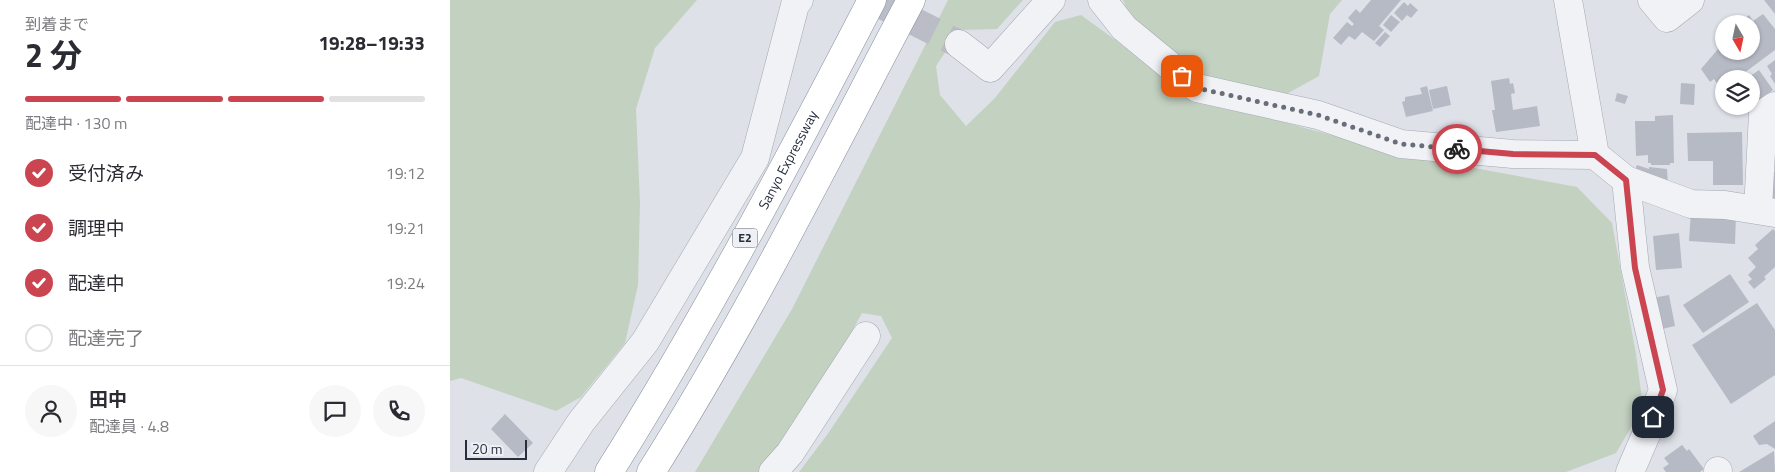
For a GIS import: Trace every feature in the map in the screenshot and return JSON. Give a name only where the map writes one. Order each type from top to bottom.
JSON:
[{"type":"highway","name":"Sanyo Expressway","points":[[609,472],[651,404],[721,282],[793,152],[872,0]]},
{"type":"highway","name":"E2","points":[[651,472],[681,425],[740,322],[911,0]]},
{"type":"street","points":[[548,472],[581,422],[645,342],[755,158],[796,5],[799,0]]},
{"type":"street","points":[[959,44],[990,68],[1051,0]]},
{"type":"street","points":[[1102,0],[1124,28],[1197,88],[1318,115],[1401,144],[1513,154],[1595,155],[1626,180],[1691,204],[1725,205],[1766,212],[1763,114],[1775,106]]},
{"type":"street","points":[[1652,0],[1667,18],[1690,0]]},
{"type":"street","points":[[1564,6],[1595,155]]},
{"type":"street","points":[[1626,180],[1635,268],[1663,390],[1630,472]]},
{"type":"street","points":[[773,472],[790,453],[866,336]]},
{"type":"green space","points":[[450,0],[697,0],[655,48],[636,109],[640,204],[638,285],[625,343],[581,397],[556,411],[461,378],[450,381]]},
{"type":"green space","points":[[948,0],[1023,0],[997,29],[960,30],[936,66],[940,95],[966,126],[995,98],[1055,22],[1081,15],[1192,102],[1272,119],[1404,155],[1577,187],[1612,223],[1636,354],[1643,407],[1616,453],[1566,472],[799,472],[827,435],[892,338],[881,316],[862,313],[807,413],[761,472],[695,472],[792,309]]},
{"type":"green space","points":[[1123,0],[1342,0],[1330,14],[1319,76],[1281,97],[1199,76],[1131,20]]},
{"type":"building","points":[[1371,0],[1401,0],[1379,26],[1384,30],[1374,41],[1362,32],[1355,40],[1349,36],[1341,45],[1333,38],[1347,22],[1352,26],[1354,24],[1348,18],[1356,9],[1360,13]]},
{"type":"building","points":[[1764,0],[1775,0],[1775,14]]},
{"type":"building","points":[[1404,2],[1408,6],[1410,3],[1418,10],[1411,18],[1407,15],[1402,21],[1394,13]]},
{"type":"building","points":[[1763,14],[1775,29],[1775,50],[1748,70],[1715,70],[1715,80],[1714,79],[1710,82],[1701,69],[1715,53],[1715,60],[1760,60],[1760,16]]},
{"type":"building","points":[[1391,15],[1400,22],[1391,32],[1383,25]]},
{"type":"building","points":[[1385,32],[1390,36],[1380,47],[1375,43]]},
{"type":"building","points":[[1775,60],[1775,84],[1767,66]]},
{"type":"building","points":[[1760,71],[1773,90],[1760,100]]},
{"type":"building","points":[[1509,78],[1510,84],[1513,83],[1515,93],[1511,94],[1513,110],[1537,106],[1540,126],[1496,132],[1492,110],[1495,110],[1491,81]]},
{"type":"building","points":[[1681,83],[1695,84],[1694,105],[1680,104]]},
{"type":"building","points":[[1427,86],[1433,111],[1406,117],[1402,102],[1405,101],[1405,97],[1422,94],[1420,88]]},
{"type":"building","points":[[1447,86],[1451,105],[1433,109],[1429,90]]},
{"type":"building","points":[[1617,93],[1628,96],[1625,104],[1615,101]]},
{"type":"building","points":[[1673,115],[1674,163],[1670,163],[1670,165],[1651,165],[1651,163],[1648,163],[1648,155],[1636,156],[1635,121],[1655,121],[1655,116]]},
{"type":"building","points":[[1742,132],[1743,185],[1713,185],[1713,161],[1688,161],[1687,133]]},
{"type":"building","points":[[1637,165],[1649,169],[1649,167],[1667,169],[1668,185],[1634,172]]},
{"type":"building","points":[[1770,172],[1775,172],[1775,199],[1771,199]]},
{"type":"building","points":[[1691,211],[1736,214],[1735,244],[1689,241]]},
{"type":"building","points":[[1773,229],[1775,231],[1775,267],[1764,277],[1766,279],[1754,289],[1748,282],[1752,279],[1748,275],[1756,267],[1748,258],[1758,249],[1755,245]]},
{"type":"building","points":[[1679,233],[1682,268],[1656,270],[1653,236]]},
{"type":"building","points":[[1730,274],[1749,302],[1703,333],[1683,305]]},
{"type":"building","points":[[1669,295],[1675,326],[1653,331],[1647,299]]},
{"type":"building","points":[[1757,303],[1775,330],[1775,375],[1731,404],[1692,345]]},
{"type":"building","points":[[505,414],[533,443],[518,457],[491,429]]},
{"type":"building","points":[[1775,421],[1775,449],[1767,444],[1759,445],[1753,436]]},
{"type":"building","points":[[1682,445],[1687,451],[1689,449],[1704,469],[1700,472],[1666,472],[1663,468],[1669,464],[1664,458]]},
{"type":"building","points":[[1774,451],[1775,472],[1739,472]]},
{"type":"tunnel","points":[[872,0],[959,44]]},
{"type":"way so far","points":[[1182,76],[1197,88],[1318,115],[1401,144],[1457,149]]},
{"type":"route","points":[[1457,149],[1513,154],[1595,155],[1626,180],[1635,268],[1663,390],[1653,417]]}]
